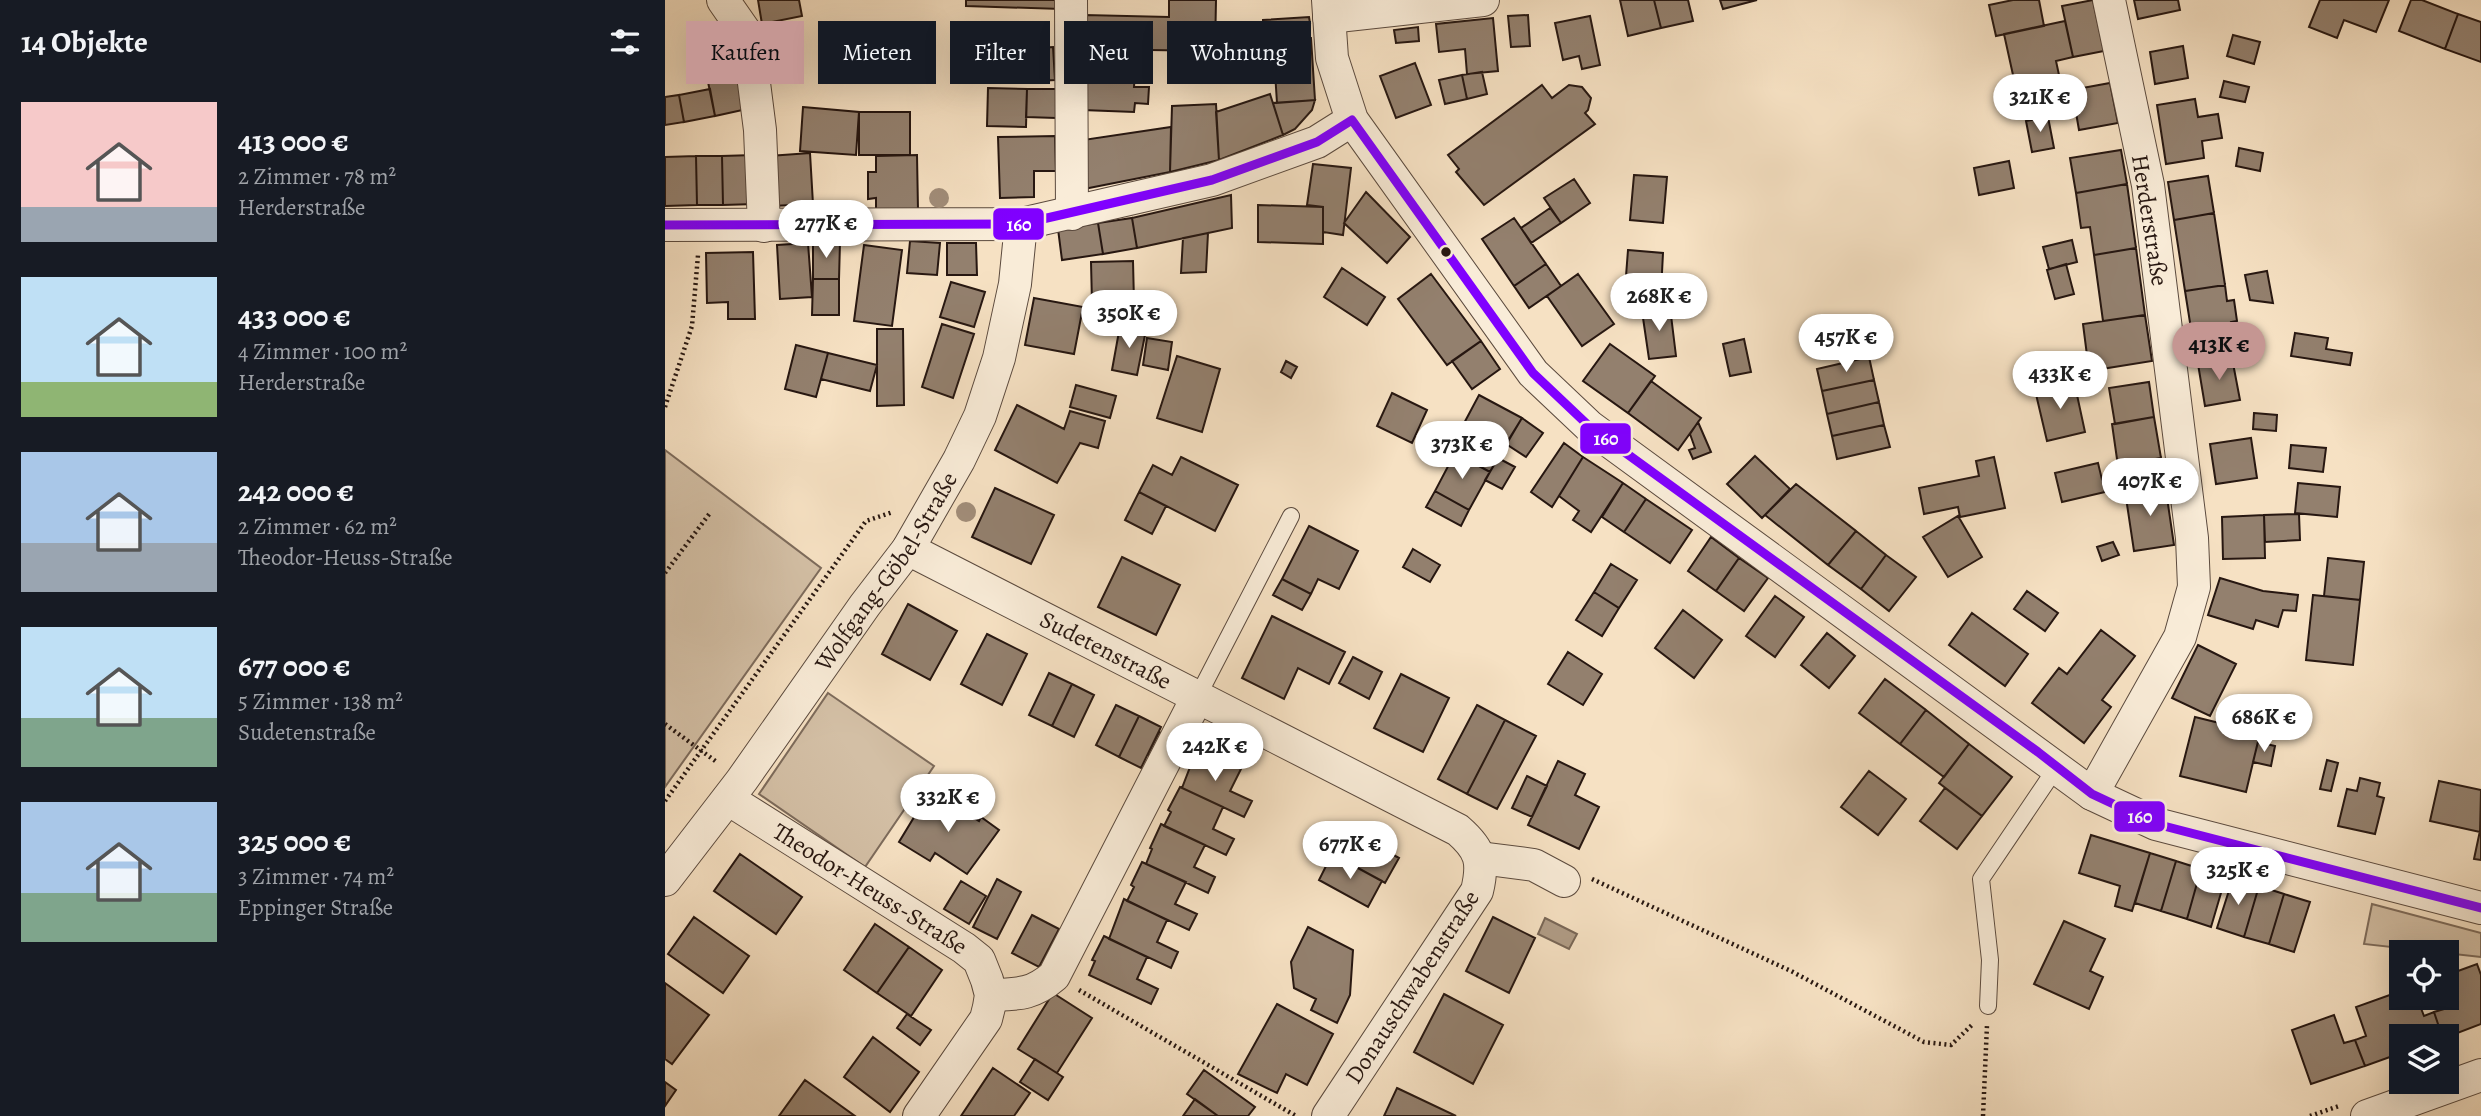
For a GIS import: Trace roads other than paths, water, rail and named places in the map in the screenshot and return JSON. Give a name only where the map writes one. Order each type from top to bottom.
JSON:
[{"type":"street","points":[[723,0],[747,36],[760,130],[764,226]]},
{"type":"street","points":[[1071,0],[1072,214]]},
{"type":"street","points":[[1483,0],[1328,9],[1332,58],[1352,120],[1534,373],[1590,427],[2092,794],[2156,824],[2481,908]]},
{"type":"street","name":"Herderstraße","points":[[2092,794],[2180,637],[2194,587],[2192,538],[2148,185],[2109,0]]},
{"type":"street","points":[[665,225],[1021,224],[1212,180],[1317,142],[1352,120]]},
{"type":"street","name":"Wolfgang-Göbel-Straße","points":[[665,880],[735,789],[865,605],[908,549],[959,460],[980,416],[999,358],[1015,285],[1021,224]]},
{"type":"street","name":"Sudetenstraße","points":[[908,549],[1458,830],[1472,842],[1480,858]]},
{"type":"street","points":[[919,1116],[986,1019],[991,995],[1023,994],[1041,988],[1054,976],[1198,696]]},
{"type":"street","name":"Theodor-Heuss-Straße","points":[[735,789],[979,960],[991,995]]},
{"type":"street","name":"Donauschwabenstraße","points":[[1328,1116],[1477,891],[1482,872],[1480,858],[1534,864],[1576,879]]},
{"type":"street","points":[[2367,1116],[2481,1075]]},
{"type":"lane","points":[[1198,696],[1291,516]]},
{"type":"lane","points":[[1988,1006],[1990,960],[1981,879],[2056,768]]}]
